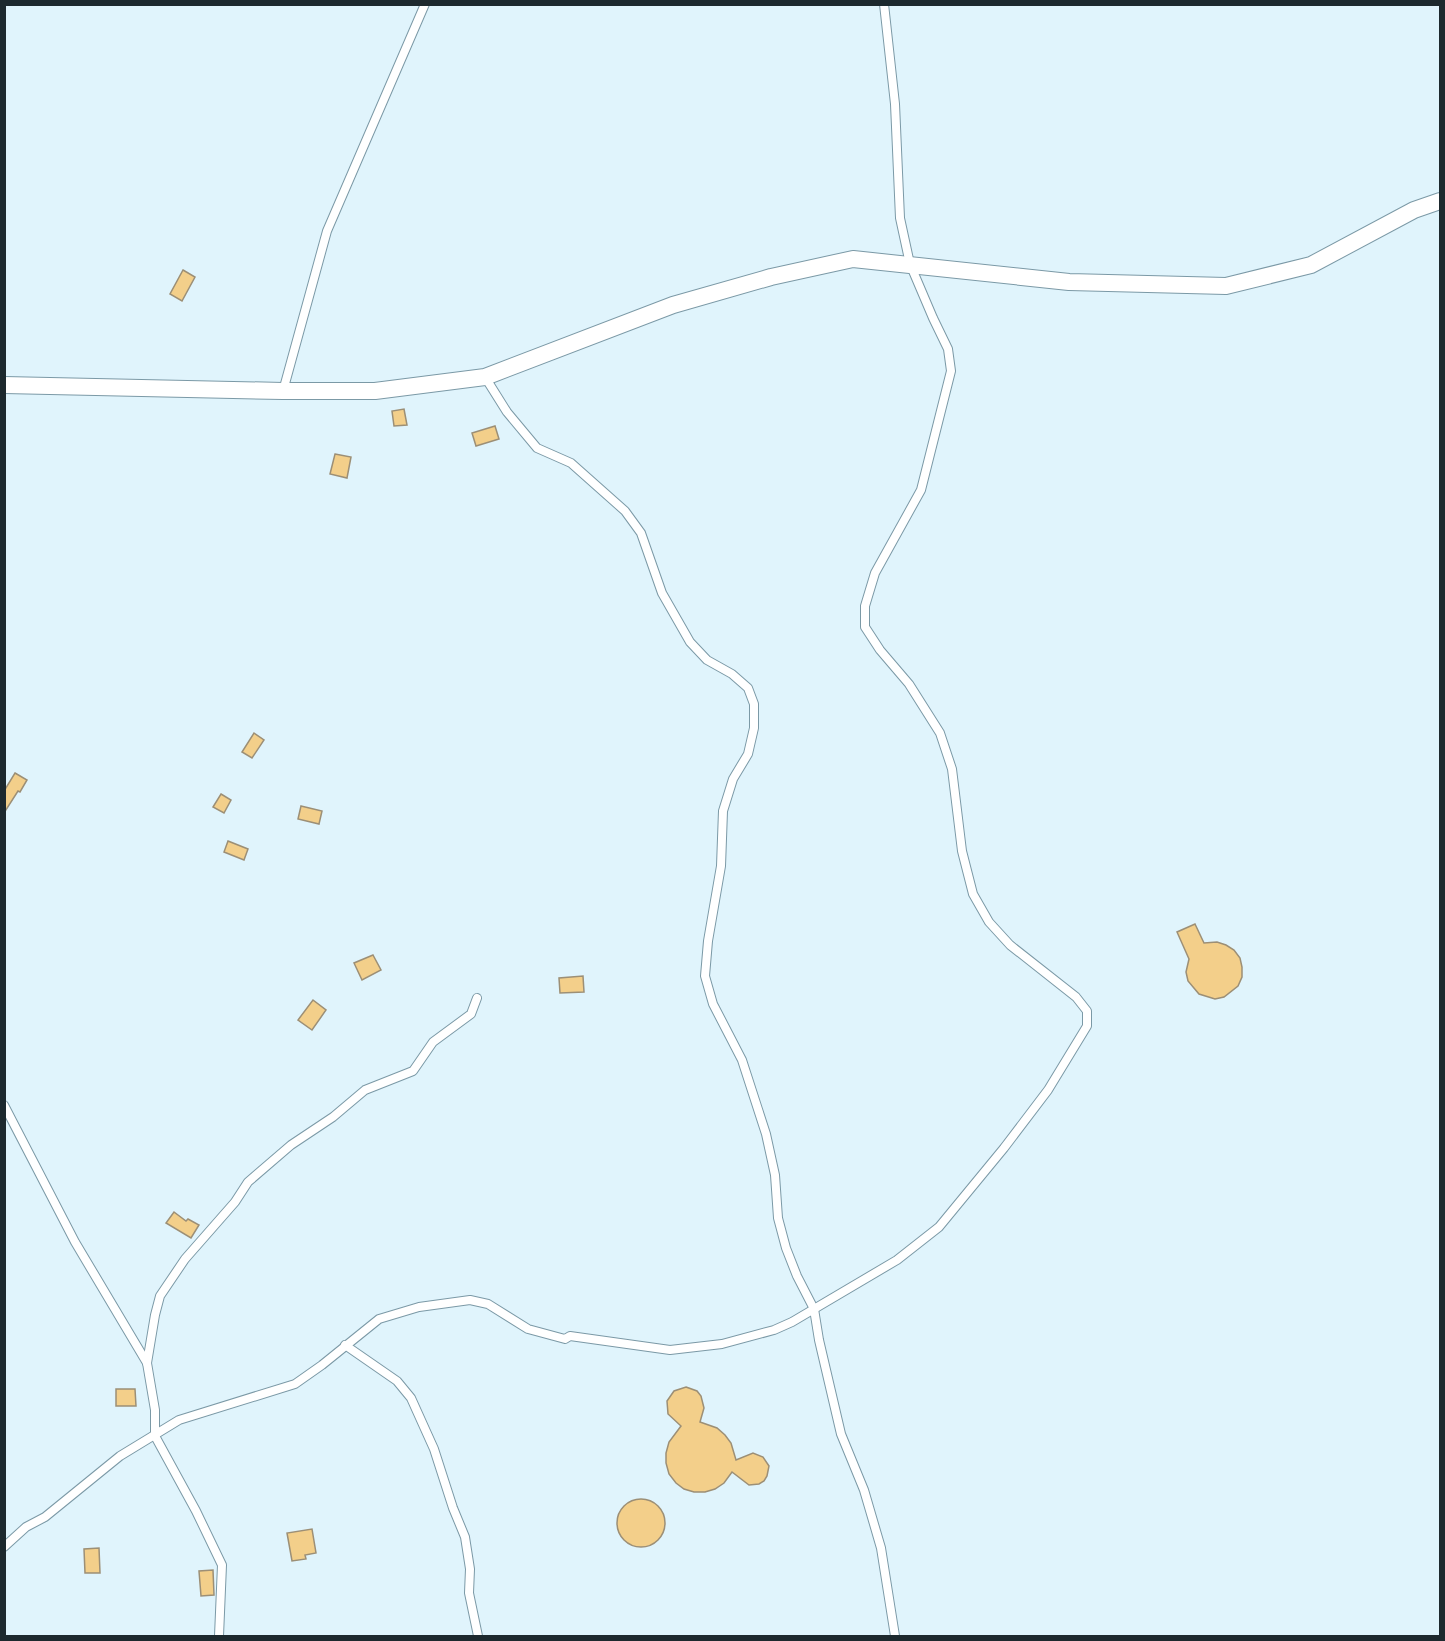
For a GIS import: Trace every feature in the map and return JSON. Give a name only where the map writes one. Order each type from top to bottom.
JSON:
[{"type":"street","points":[[4,385],[283,392],[375,391],[485,377],[673,305],[771,277],[853,259],[1069,282],[1226,286],[1311,265],[1414,210],[1440,201]]},
{"type":"lane","points":[[283,392],[327,231],[425,4]]},
{"type":"lane","points":[[4,1547],[26,1527],[45,1516],[120,1456],[179,1420],[295,1384],[379,1319],[419,1307],[470,1300],[488,1304],[528,1329],[565,1339],[570,1336],[670,1350],[722,1344],[774,1330],[897,1260],[939,1227],[1048,1090],[1087,1026],[1086,1011],[1076,998],[1010,945],[989,922],[973,894],[962,851],[952,769],[940,733],[909,684],[880,650],[865,627],[866,606],[875,573],[921,490],[951,371],[948,349],[910,264],[900,218],[895,104],[884,4]]},
{"type":"lane","points":[[485,377],[507,412],[537,448],[571,463],[625,511],[641,533],[662,593],[690,642],[707,660],[732,674],[748,688],[751,696],[754,728],[748,754],[733,779],[723,811],[721,867],[708,941],[705,976],[713,1005],[742,1060],[756,1099],[773,1164],[778,1218],[797,1276],[814,1308],[819,1340],[841,1434],[864,1491],[881,1548],[895,1636]]},
{"type":"lane","points":[[219,1636],[222,1565],[196,1511],[155,1436],[155,1410],[147,1363],[160,1296],[185,1259],[229,1210],[248,1182],[291,1144],[333,1117],[365,1090],[412,1071],[434,1042],[471,1014],[477,998]]},
{"type":"lane","points":[[4,1105],[75,1242],[147,1363]]},
{"type":"lane","points":[[345,1346],[397,1381],[411,1398],[434,1449],[465,1537],[470,1569],[469,1593],[478,1636]]},
{"type":"building","points":[[183,270],[195,277],[182,301],[170,294]]},
{"type":"building","points":[[404,409],[407,425],[394,426],[392,411]]},
{"type":"building","points":[[495,426],[499,439],[476,446],[472,433]]},
{"type":"building","points":[[335,454],[351,457],[347,478],[330,474]]},
{"type":"building","points":[[254,733],[264,740],[252,758],[242,752]]},
{"type":"building","points":[[15,773],[27,780],[4,813],[4,791]]},
{"type":"building","points":[[221,794],[231,800],[224,813],[213,807]]},
{"type":"building","points":[[301,806],[322,811],[319,824],[298,819]]},
{"type":"building","points":[[228,841],[248,849],[244,860],[224,852]]},
{"type":"building","points":[[1195,924],[1204,943],[1217,942],[1226,945],[1240,958],[1242,977],[1238,986],[1224,997],[1215,999],[1199,994],[1188,981],[1186,972],[1189,959],[1177,932]]},
{"type":"building","points":[[373,955],[381,970],[362,980],[354,963]]},
{"type":"building","points":[[583,976],[584,992],[560,993],[559,978]]},
{"type":"building","points":[[313,1000],[326,1010],[312,1030],[298,1020]]},
{"type":"building","points":[[174,1212],[186,1221],[188,1219],[199,1225],[191,1238],[166,1223]]},
{"type":"building","points":[[686,1387],[697,1391],[701,1396],[704,1408],[700,1422],[717,1428],[725,1435],[731,1443],[736,1460],[753,1453],[763,1457],[769,1466],[764,1481],[749,1485],[732,1472],[724,1483],[705,1492],[684,1489],[676,1483],[669,1474],[666,1453],[669,1442],[681,1426],[668,1414],[667,1401],[674,1391]]},
{"type":"building","points":[[116,1389],[135,1389],[136,1406],[116,1406]]},
{"type":"building","points":[[641,1499],[658,1506],[665,1523],[658,1540],[641,1547],[624,1540],[617,1523],[624,1506]]},
{"type":"building","points":[[312,1529],[316,1553],[305,1555],[306,1559],[292,1561],[287,1533]]},
{"type":"building","points":[[99,1548],[100,1573],[85,1573],[84,1549]]},
{"type":"building","points":[[213,1570],[214,1595],[201,1596],[199,1571]]}]
